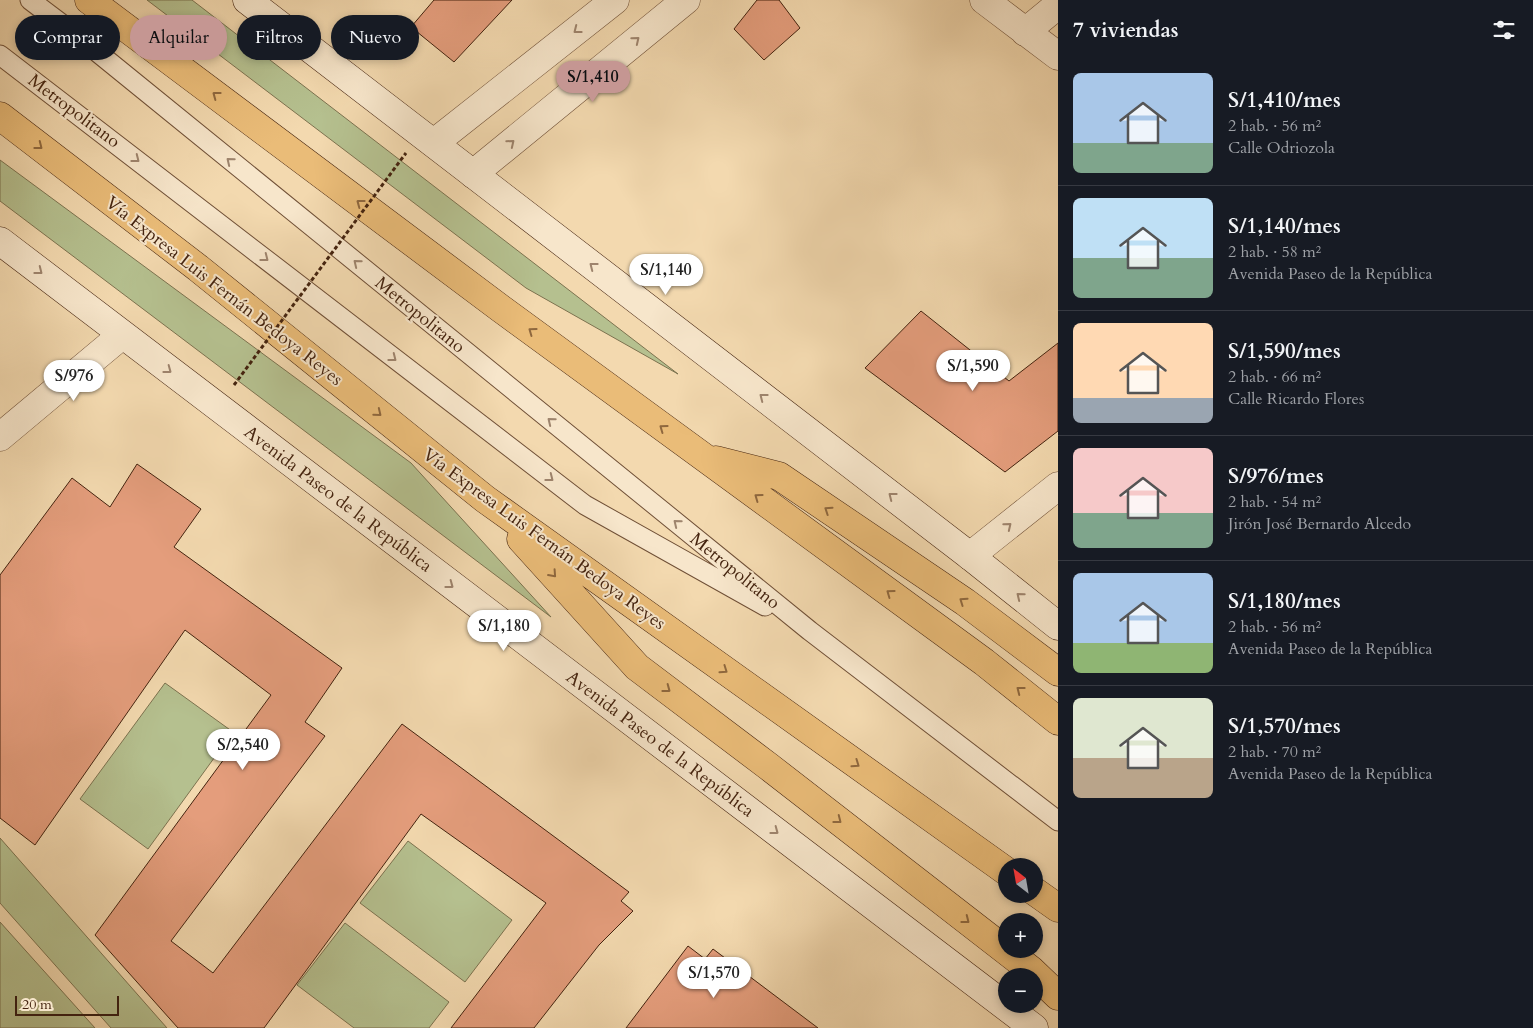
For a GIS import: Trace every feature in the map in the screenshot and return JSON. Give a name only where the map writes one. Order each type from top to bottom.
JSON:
[{"type":"highway","points":[[89,0],[500,308],[984,662],[1058,721]]},
{"type":"highway","name":"Vía Expresa Luis Fernán Bedoya Reyes","points":[[0,116],[198,268],[484,500],[998,865]]},
{"type":"highway","points":[[703,457],[778,476],[965,602],[1058,672]]},
{"type":"highway","points":[[484,500],[637,667],[1031,970],[1058,996]]},
{"type":"highway","points":[[1043,897],[1058,908]]},
{"type":"main road","points":[[247,0],[970,556],[1058,626]]},
{"type":"main road","points":[[434,143],[615,0]]},
{"type":"main road","points":[[473,174],[686,0]]},
{"type":"main road","points":[[984,0],[1058,56]]},
{"type":"main road","points":[[1025,32],[1058,5]]},
{"type":"main road","name":"Avenida Paseo de la República","points":[[0,242],[1034,1028]]},
{"type":"main road","points":[[0,437],[122,335]]},
{"type":"main road","points":[[970,556],[1058,486]]},
{"type":"lane","name":"Metropolitano","points":[[30,0],[810,631],[1058,821]]},
{"type":"lane","name":"Metropolitano","points":[[0,55],[585,505],[810,631]]},
{"type":"path","points":[[234,385],[406,152]]},
{"type":"green space","points":[[147,0],[192,0],[211,15],[167,15]]},
{"type":"green space","points":[[227,27],[237,35],[237,60],[270,60],[678,374],[526,288],[226,60]]},
{"type":"green space","points":[[0,160],[411,463],[551,617],[0,201]]},
{"type":"green space","points":[[165,683],[233,732],[148,849],[80,799]]},
{"type":"green space","points":[[0,838],[167,1028],[111,1028],[0,903]]},
{"type":"green space","points":[[408,841],[512,920],[465,982],[360,903]]},
{"type":"green space","points":[[0,922],[95,1028],[0,1028]]},
{"type":"green space","points":[[345,923],[449,1002],[429,1028],[354,1028],[297,985]]},
{"type":"building","points":[[434,0],[512,0],[454,62],[419,34],[419,18]]},
{"type":"building","points":[[757,0],[779,0],[800,28],[764,60],[734,29]]},
{"type":"building","points":[[921,311],[1009,381],[1058,343],[1058,431],[1005,472],[865,368]]},
{"type":"building","points":[[137,464],[201,509],[174,547],[342,668],[305,722],[325,736],[171,941],[213,973],[402,724],[629,892],[621,901],[633,911],[599,945],[534,1028],[451,1028],[546,903],[421,814],[264,1028],[178,1028],[95,935],[271,695],[185,630],[35,845],[0,818],[0,575],[72,478],[110,507]]},
{"type":"building","points":[[688,946],[705,959],[713,949],[818,1028],[626,1028]]}]
